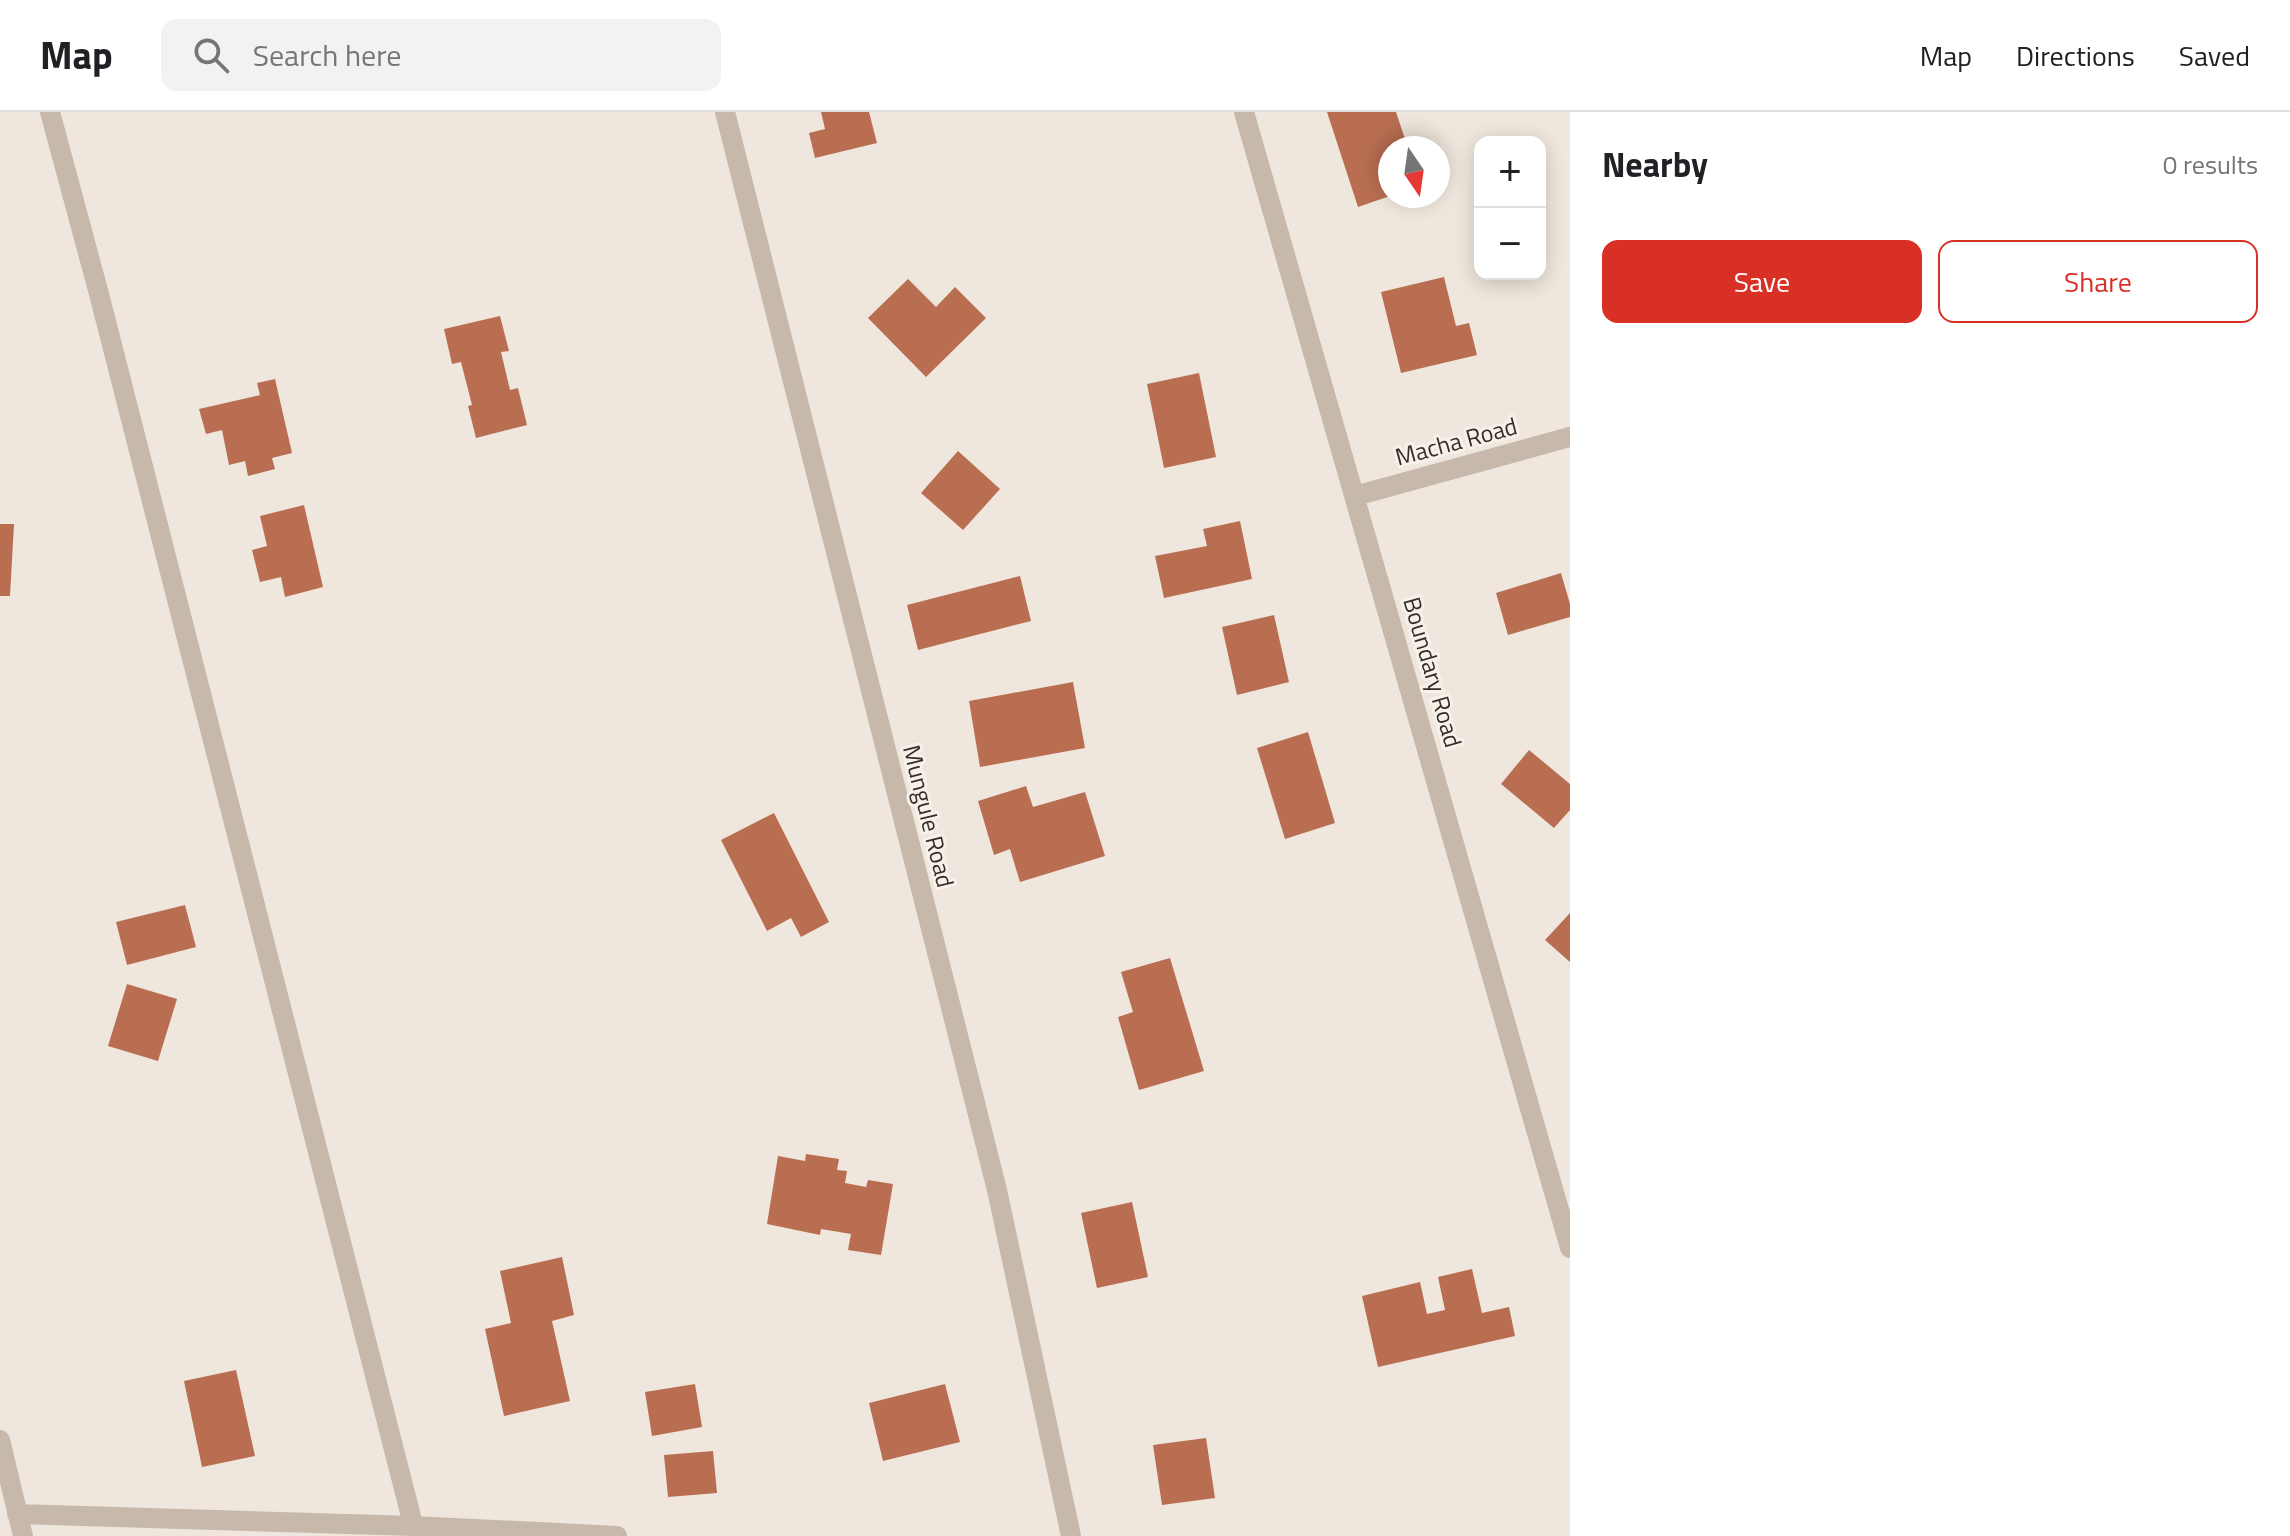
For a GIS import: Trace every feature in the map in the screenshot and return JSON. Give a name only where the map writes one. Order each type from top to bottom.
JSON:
[{"type":"street","points":[[50,112],[415,1531]]},
{"type":"street","name":"Mungule Road","points":[[725,112],[997,1190],[1071,1536]]},
{"type":"street","name":"Boundary Road","points":[[1244,112],[1570,1248]]},
{"type":"street","name":"Macha Road","points":[[1355,496],[1570,437]]},
{"type":"street","points":[[0,1440],[23,1536]]},
{"type":"street","points":[[17,1514],[415,1531],[617,1536]]},
{"type":"building","points":[[821,112],[869,112],[877,143],[815,158],[809,133],[825,129]]},
{"type":"building","points":[[1327,112],[1396,112],[1404,136],[1378,136],[1378,200],[1358,207]]},
{"type":"building","points":[[1444,277],[1456,326],[1469,323],[1477,355],[1401,373],[1381,292]]},
{"type":"building","points":[[908,279],[936,307],[955,287],[986,318],[926,377],[868,318]]},
{"type":"building","points":[[500,316],[509,351],[501,352],[510,390],[518,388],[527,425],[476,438],[468,406],[472,405],[461,362],[452,364],[444,329]]},
{"type":"building","points":[[1199,373],[1216,457],[1164,468],[1147,384]]},
{"type":"building","points":[[275,379],[292,453],[272,458],[275,469],[248,476],[245,461],[229,465],[222,430],[206,434],[199,409],[260,395],[257,383]]},
{"type":"building","points":[[958,451],[1000,489],[963,530],[921,493]]},
{"type":"building","points":[[304,505],[323,587],[285,597],[281,577],[260,582],[252,550],[267,546],[260,516]]},
{"type":"building","points":[[1240,521],[1252,579],[1164,598],[1155,556],[1207,546],[1203,529]]},
{"type":"building","points":[[0,524],[14,524],[10,596],[0,596]]},
{"type":"building","points":[[1561,573],[1570,604],[1570,617],[1508,635],[1496,593]]},
{"type":"building","points":[[1020,576],[1031,621],[918,650],[907,605]]},
{"type":"building","points":[[1274,615],[1289,682],[1237,695],[1222,627]]},
{"type":"building","points":[[1073,682],[1085,748],[980,767],[969,701]]},
{"type":"building","points":[[1308,732],[1335,823],[1285,839],[1257,748]]},
{"type":"building","points":[[1529,750],[1570,784],[1570,810],[1554,828],[1501,784]]},
{"type":"building","points":[[1026,786],[1033,807],[1085,792],[1105,856],[1020,882],[1010,849],[994,855],[978,801]]},
{"type":"building","points":[[774,813],[829,922],[801,937],[791,918],[767,931],[721,840]]},
{"type":"building","points":[[185,905],[196,947],[127,965],[116,922]]},
{"type":"building","points":[[1570,913],[1570,962],[1545,940]]},
{"type":"building","points":[[1170,958],[1204,1071],[1139,1090],[1118,1017],[1133,1012],[1121,972]]},
{"type":"building","points":[[127,984],[177,999],[158,1061],[108,1046]]},
{"type":"building","points":[[806,1154],[839,1159],[837,1170],[847,1171],[845,1183],[866,1187],[868,1180],[893,1184],[881,1255],[848,1250],[851,1234],[821,1229],[820,1235],[767,1224],[778,1156],[805,1161]]},
{"type":"building","points":[[1132,1202],[1148,1277],[1097,1288],[1081,1213]]},
{"type":"building","points":[[562,1257],[574,1315],[552,1321],[570,1401],[504,1416],[485,1329],[511,1323],[500,1271]]},
{"type":"building","points":[[1472,1269],[1482,1313],[1509,1307],[1515,1336],[1378,1367],[1362,1296],[1420,1282],[1427,1314],[1445,1310],[1438,1277]]},
{"type":"building","points":[[236,1370],[255,1456],[202,1467],[184,1381]]},
{"type":"building","points":[[695,1384],[702,1427],[652,1436],[645,1392]]},
{"type":"building","points":[[945,1384],[960,1442],[883,1461],[869,1403]]},
{"type":"building","points":[[1206,1438],[1215,1498],[1162,1505],[1153,1445]]},
{"type":"building","points":[[713,1451],[717,1493],[668,1497],[664,1455]]}]
